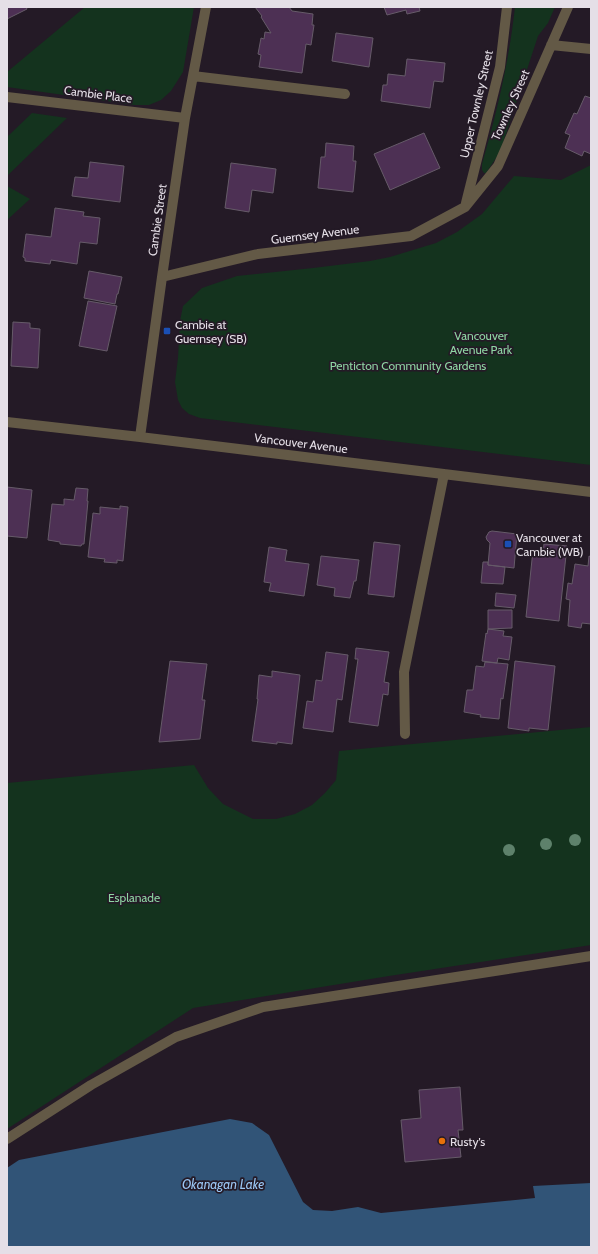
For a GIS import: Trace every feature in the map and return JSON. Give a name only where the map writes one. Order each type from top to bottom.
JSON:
[{"type":"street","name":"Cambie Street","points":[[140,437],[185,118],[206,7]]},
{"type":"street","name":"Upper Townley Street","points":[[466,207],[500,67],[507,7]]},
{"type":"street","name":"Townley Street","points":[[466,207],[498,166],[568,7]]},
{"type":"street","points":[[551,45],[591,49]]},
{"type":"street","points":[[193,76],[345,94]]},
{"type":"street","name":"Cambie Place","points":[[7,97],[185,118]]},
{"type":"street","name":"Guernsey Avenue","points":[[162,277],[258,254],[411,236],[466,207]]},
{"type":"street","name":"Vancouver Avenue","points":[[7,422],[591,492]]},
{"type":"street","points":[[405,734],[404,672],[444,474]]},
{"type":"street","points":[[7,1139],[91,1085],[176,1036],[263,1007],[591,956]]},
{"type":"green space","points":[[85,7],[194,7],[183,72],[171,91],[161,100],[149,105],[135,105],[7,87],[7,72]]},
{"type":"green space","points":[[515,7],[555,7],[548,23],[538,36],[500,152],[486,173],[484,173],[482,170],[482,164],[502,87]]},
{"type":"green space","points":[[32,113],[67,118],[7,176],[7,137]]},
{"type":"green space","name":"Vancouver Avenue Park","points":[[591,165],[591,465],[200,418],[189,414],[182,408],[178,400],[175,382],[180,321],[183,306],[202,288],[237,276],[370,261],[390,257],[436,243],[457,232],[482,214],[514,176],[561,180]]},
{"type":"green space","points":[[7,186],[30,199],[7,220]]},
{"type":"green space","name":"Esplanade","points":[[591,727],[591,945],[193,1008],[7,1129],[7,783],[194,765],[208,788],[223,804],[253,819],[276,819],[295,814],[312,805],[325,793],[336,780],[339,751]]},
{"type":"water","name":"Okanagan Lake","points":[[230,1119],[252,1123],[269,1135],[303,1202],[313,1210],[332,1211],[358,1207],[381,1213],[535,1198],[533,1186],[591,1183],[591,1247],[7,1247],[7,1168],[19,1160]]},
{"type":"building","points":[[7,7],[26,7],[27,9],[7,19]]},
{"type":"building","points":[[255,7],[289,7],[292,11],[313,14],[312,25],[314,25],[311,45],[306,44],[302,73],[259,67],[261,55],[258,54],[261,38],[264,39],[265,32],[271,33],[261,17],[262,16]]},
{"type":"building","points":[[384,7],[419,7],[420,11],[407,14],[406,10],[387,15]]},
{"type":"building","points":[[336,33],[373,38],[369,67],[332,61]]},
{"type":"building","points":[[407,59],[445,63],[443,82],[434,81],[430,108],[381,101],[383,85],[387,85],[388,74],[405,76]]},
{"type":"building","points":[[585,96],[591,98],[591,154],[584,151],[582,156],[565,148],[570,135],[565,133],[574,113],[577,114]]},
{"type":"building","points":[[424,133],[440,168],[390,190],[374,154]]},
{"type":"building","points":[[326,143],[354,146],[353,161],[356,161],[353,192],[318,188],[321,157],[325,157]]},
{"type":"building","points":[[90,162],[124,166],[120,202],[72,196],[75,177],[88,178]]},
{"type":"building","points":[[231,163],[276,169],[273,193],[252,190],[249,212],[225,208]]},
{"type":"building","points":[[55,208],[84,212],[83,216],[100,218],[97,244],[80,242],[77,264],[51,260],[50,264],[25,261],[25,258],[23,257],[26,234],[51,237]]},
{"type":"building","points":[[89,271],[122,277],[115,304],[84,298]]},
{"type":"building","points":[[88,301],[117,306],[107,351],[79,346]]},
{"type":"building","points":[[13,322],[30,323],[30,328],[40,329],[38,368],[11,366]]},
{"type":"building","points":[[7,487],[32,490],[27,538],[7,536]]},
{"type":"building","points":[[76,488],[88,489],[84,544],[81,546],[60,544],[60,542],[48,540],[52,504],[64,505],[64,499],[74,500]]},
{"type":"building","points":[[120,506],[128,507],[123,561],[117,560],[117,563],[104,562],[105,559],[88,557],[93,513],[100,514],[100,507],[120,509]]},
{"type":"building","points":[[492,531],[517,534],[514,568],[488,565],[490,543],[486,537],[489,532]]},
{"type":"building","points":[[374,542],[400,545],[394,597],[368,594]]},
{"type":"building","points":[[544,544],[567,546],[559,621],[526,617],[533,550],[543,551]]},
{"type":"building","points":[[269,547],[287,550],[285,561],[309,564],[304,596],[269,591],[271,583],[264,582]]},
{"type":"building","points":[[321,556],[359,560],[356,581],[354,581],[350,598],[334,596],[335,588],[317,585]]},
{"type":"building","points":[[589,556],[591,557],[591,624],[582,623],[581,628],[568,626],[570,600],[566,599],[568,583],[572,584],[575,564],[588,566]]},
{"type":"building","points":[[483,562],[488,562],[488,565],[505,567],[503,584],[481,583]]},
{"type":"building","points":[[496,593],[516,595],[514,608],[495,606]]},
{"type":"building","points":[[488,610],[512,610],[512,628],[488,629]]},
{"type":"building","points":[[488,629],[504,631],[503,636],[512,637],[509,660],[498,658],[497,663],[482,661],[486,633],[487,634]]},
{"type":"building","points":[[356,648],[389,652],[384,682],[389,683],[388,695],[383,694],[378,726],[349,722],[358,659],[355,659]]},
{"type":"building","points":[[326,652],[348,655],[342,700],[337,699],[333,732],[303,728],[307,701],[313,702],[316,680],[322,681]]},
{"type":"building","points":[[170,661],[207,664],[202,700],[205,700],[200,739],[159,742]]},
{"type":"building","points":[[515,661],[555,666],[548,730],[529,728],[529,731],[508,728]]},
{"type":"building","points":[[485,662],[508,664],[503,699],[501,698],[499,719],[480,717],[481,715],[464,712],[467,690],[473,690],[476,666],[484,667]]},
{"type":"building","points":[[272,671],[300,675],[292,744],[252,741],[258,699],[259,675],[272,677]]},
{"type":"building","points":[[460,1087],[463,1130],[458,1130],[461,1157],[405,1162],[401,1120],[421,1118],[419,1090]]},
{"type":"place","name":"Cambie at Guernsey (SB)","points":[[167,331]]},
{"type":"place","name":"Vancouver at Cambie (WB)","points":[[508,544]]},
{"type":"place","name":"Rusty's","points":[[442,1141]]},
{"type":"park label","name":"Penticton Community Gardens","points":[[408,365]]}]
